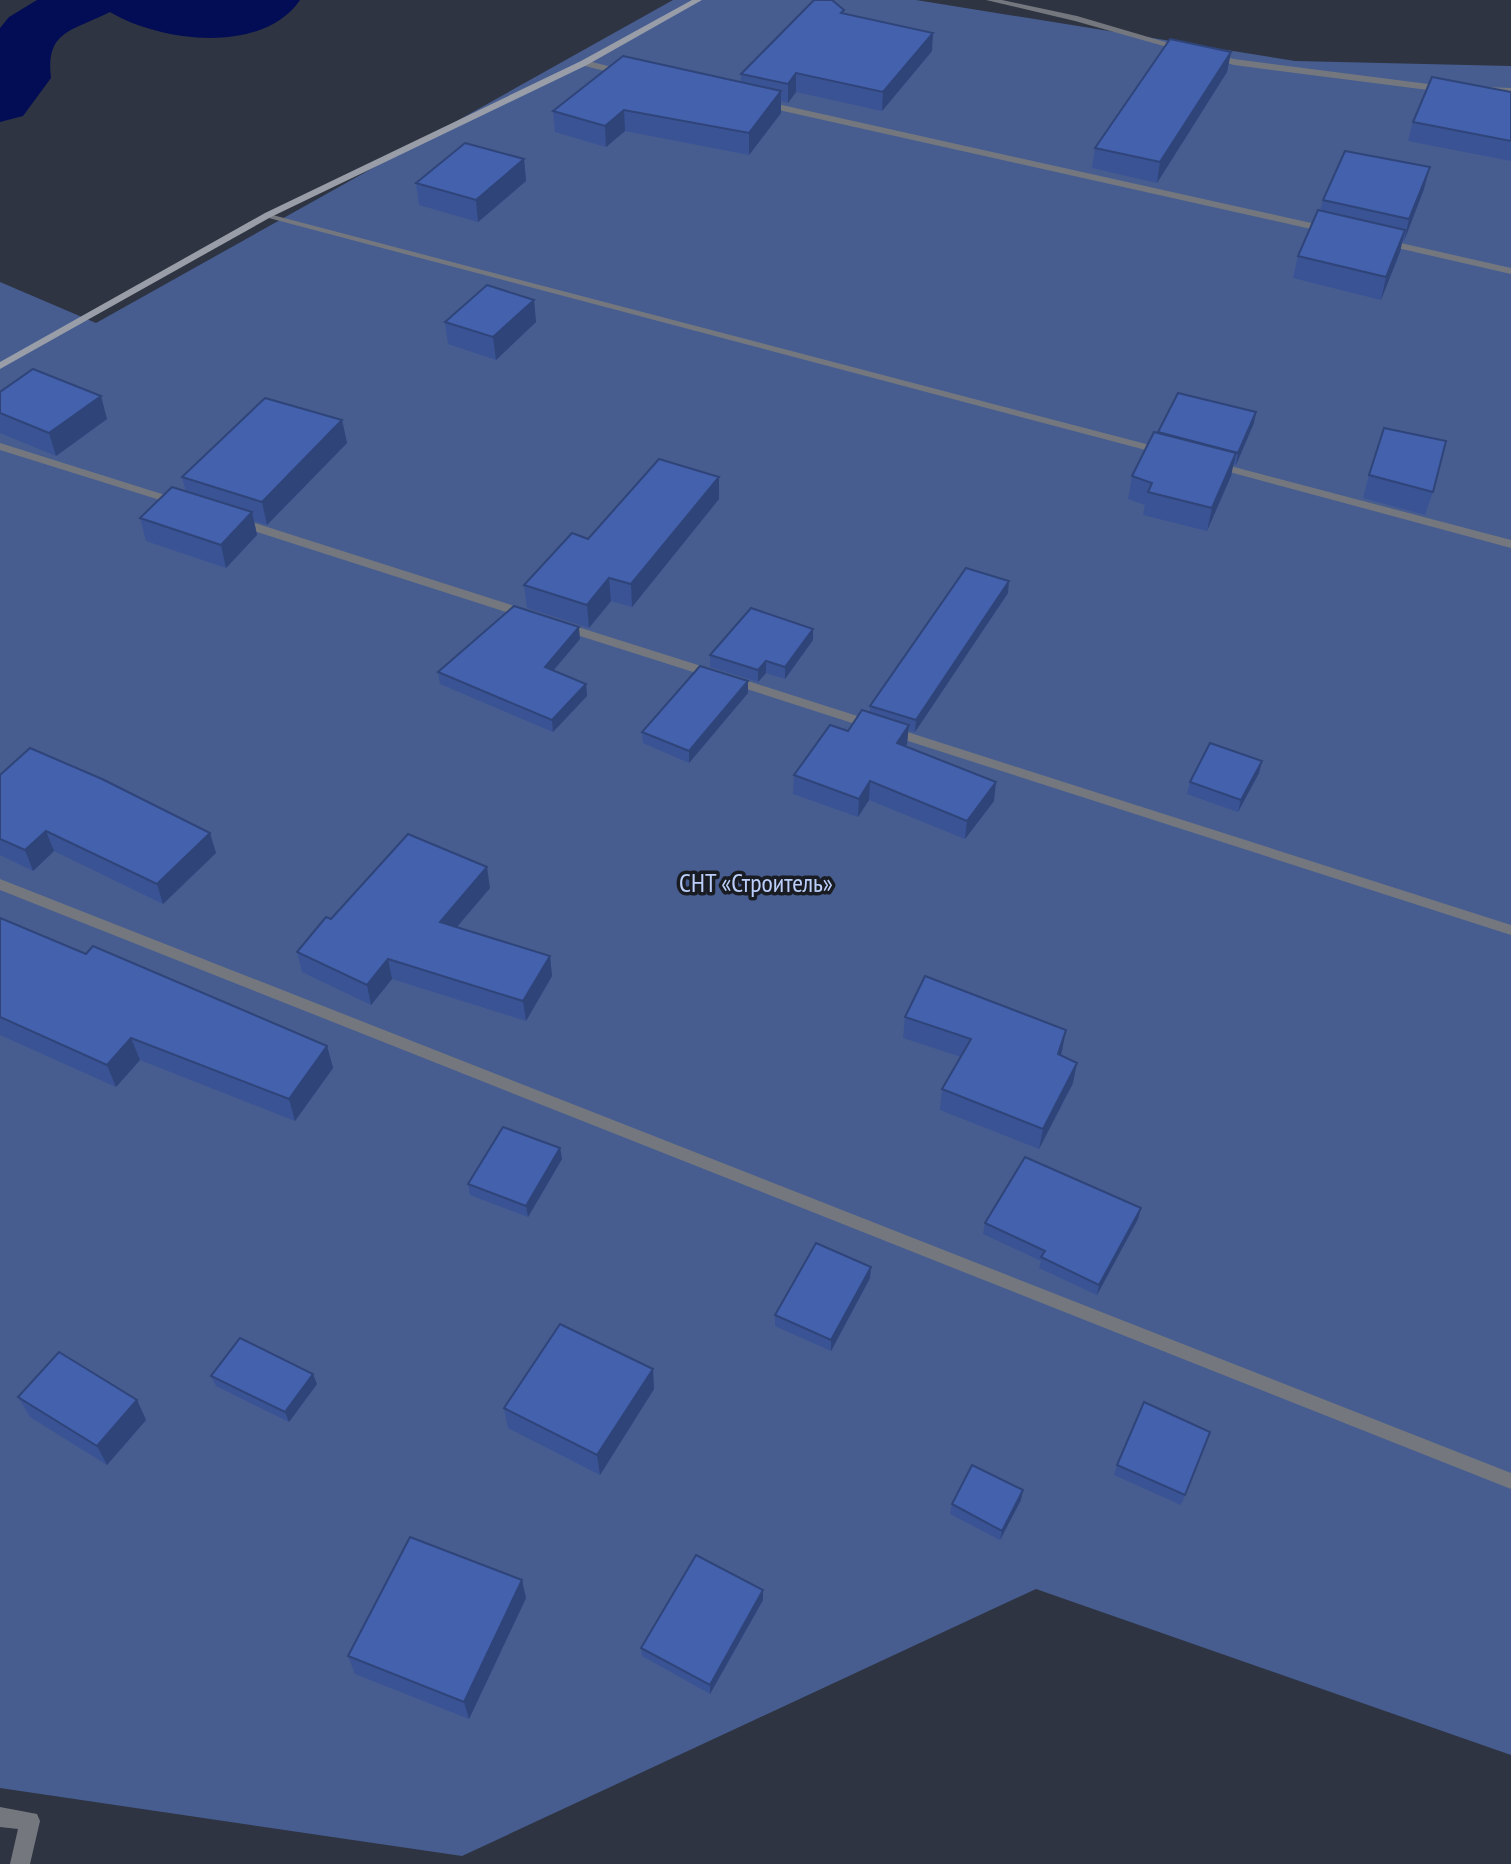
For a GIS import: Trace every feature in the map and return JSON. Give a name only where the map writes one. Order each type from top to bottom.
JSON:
[{"type":"street","points":[[0,366],[268,215],[584,64],[698,0]]},
{"type":"lane","points":[[990,0],[1077,19],[1234,62],[1457,90]]},
{"type":"lane","points":[[584,64],[638,76]]},
{"type":"lane","points":[[1470,90],[1511,91]]},
{"type":"lane","points":[[747,100],[1334,231]]},
{"type":"lane","points":[[268,215],[1173,454]]},
{"type":"lane","points":[[1375,240],[1511,271]]},
{"type":"lane","points":[[0,446],[199,510]]},
{"type":"lane","points":[[1200,462],[1511,544]]},
{"type":"lane","points":[[225,518],[1511,930]]},
{"type":"lane","points":[[0,884],[1511,1481]]},
{"type":"lane","points":[[0,1817],[30,1821],[20,1864]]},
{"type":"green space","name":"СНТ «Строитель»","points":[[673,0],[916,0],[1295,61],[1511,66],[1511,1755],[1036,1589],[462,1856],[0,1788],[0,282],[96,323]]},
{"type":"building","points":[[814,0],[832,0],[844,10],[841,13],[933,33],[883,92],[796,73],[788,84],[741,74]]},
{"type":"building","points":[[1170,39],[1231,52],[1160,162],[1095,148]]},
{"type":"building","points":[[623,56],[781,91],[749,133],[624,110],[605,126],[553,111]]},
{"type":"building","points":[[1432,77],[1511,92],[1511,141],[1413,122]]},
{"type":"building","points":[[465,143],[524,159],[476,200],[416,183]]},
{"type":"building","points":[[1345,151],[1430,167],[1409,219],[1323,200]]},
{"type":"building","points":[[1318,210],[1405,230],[1386,277],[1298,256]]},
{"type":"building","points":[[487,285],[534,300],[493,337],[445,322]]},
{"type":"building","points":[[33,369],[101,396],[49,433],[0,413],[0,392]]},
{"type":"building","points":[[1178,393],[1256,412],[1238,453],[1158,432]]},
{"type":"building","points":[[265,398],[342,420],[262,502],[182,477]]},
{"type":"building","points":[[1384,428],[1446,441],[1433,492],[1369,475]]},
{"type":"building","points":[[1154,432],[1236,453],[1212,508],[1148,492],[1152,483],[1132,476]]},
{"type":"building","points":[[659,459],[719,477],[631,584],[609,578],[587,605],[524,585],[572,533],[588,539]]},
{"type":"building","points":[[172,487],[252,512],[221,545],[140,518]]},
{"type":"building","points":[[966,568],[1009,581],[916,720],[870,706]]},
{"type":"building","points":[[514,606],[579,627],[545,667],[586,684],[552,720],[438,672]]},
{"type":"building","points":[[751,608],[813,629],[785,667],[766,661],[758,670],[710,655]]},
{"type":"building","points":[[700,666],[748,681],[689,751],[642,732]]},
{"type":"building","points":[[862,710],[909,725],[897,743],[996,782],[967,821],[870,781],[859,799],[794,775],[830,725],[848,731]]},
{"type":"building","points":[[1210,743],[1262,761],[1241,800],[1190,782]]},
{"type":"building","points":[[30,748],[102,779],[210,833],[157,884],[46,831],[25,850],[0,839],[0,775]]},
{"type":"building","points":[[408,834],[487,867],[440,922],[550,956],[523,1001],[388,959],[367,985],[297,952],[326,917],[331,919]]},
{"type":"building","points":[[0,918],[86,954],[93,946],[327,1046],[289,1099],[131,1038],[107,1065],[0,1017]]},
{"type":"building","points":[[925,976],[1066,1030],[1058,1054],[1077,1063],[1043,1129],[942,1089],[971,1039],[905,1017]]},
{"type":"building","points":[[503,1127],[560,1148],[526,1206],[468,1184]]},
{"type":"building","points":[[1025,1157],[1141,1208],[1099,1285],[1041,1257],[1045,1251],[985,1223]]},
{"type":"building","points":[[816,1243],[871,1267],[831,1340],[775,1315]]},
{"type":"building","points":[[560,1324],[653,1369],[597,1455],[504,1408]]},
{"type":"building","points":[[240,1338],[313,1374],[285,1412],[211,1376]]},
{"type":"building","points":[[59,1352],[137,1400],[97,1446],[18,1397]]},
{"type":"building","points":[[1144,1402],[1210,1432],[1185,1495],[1117,1465]]},
{"type":"building","points":[[972,1465],[1023,1490],[1002,1531],[952,1504]]},
{"type":"building","points":[[410,1537],[522,1580],[464,1702],[348,1656]]},
{"type":"building","points":[[696,1555],[763,1590],[710,1685],[641,1648]]},
{"type":"waterway","points":[[0,102],[19,78],[18,53],[24,38],[50,18],[88,0]]},
{"type":"waterway","points":[[132,0],[167,15],[201,21],[235,16],[270,0]]}]
